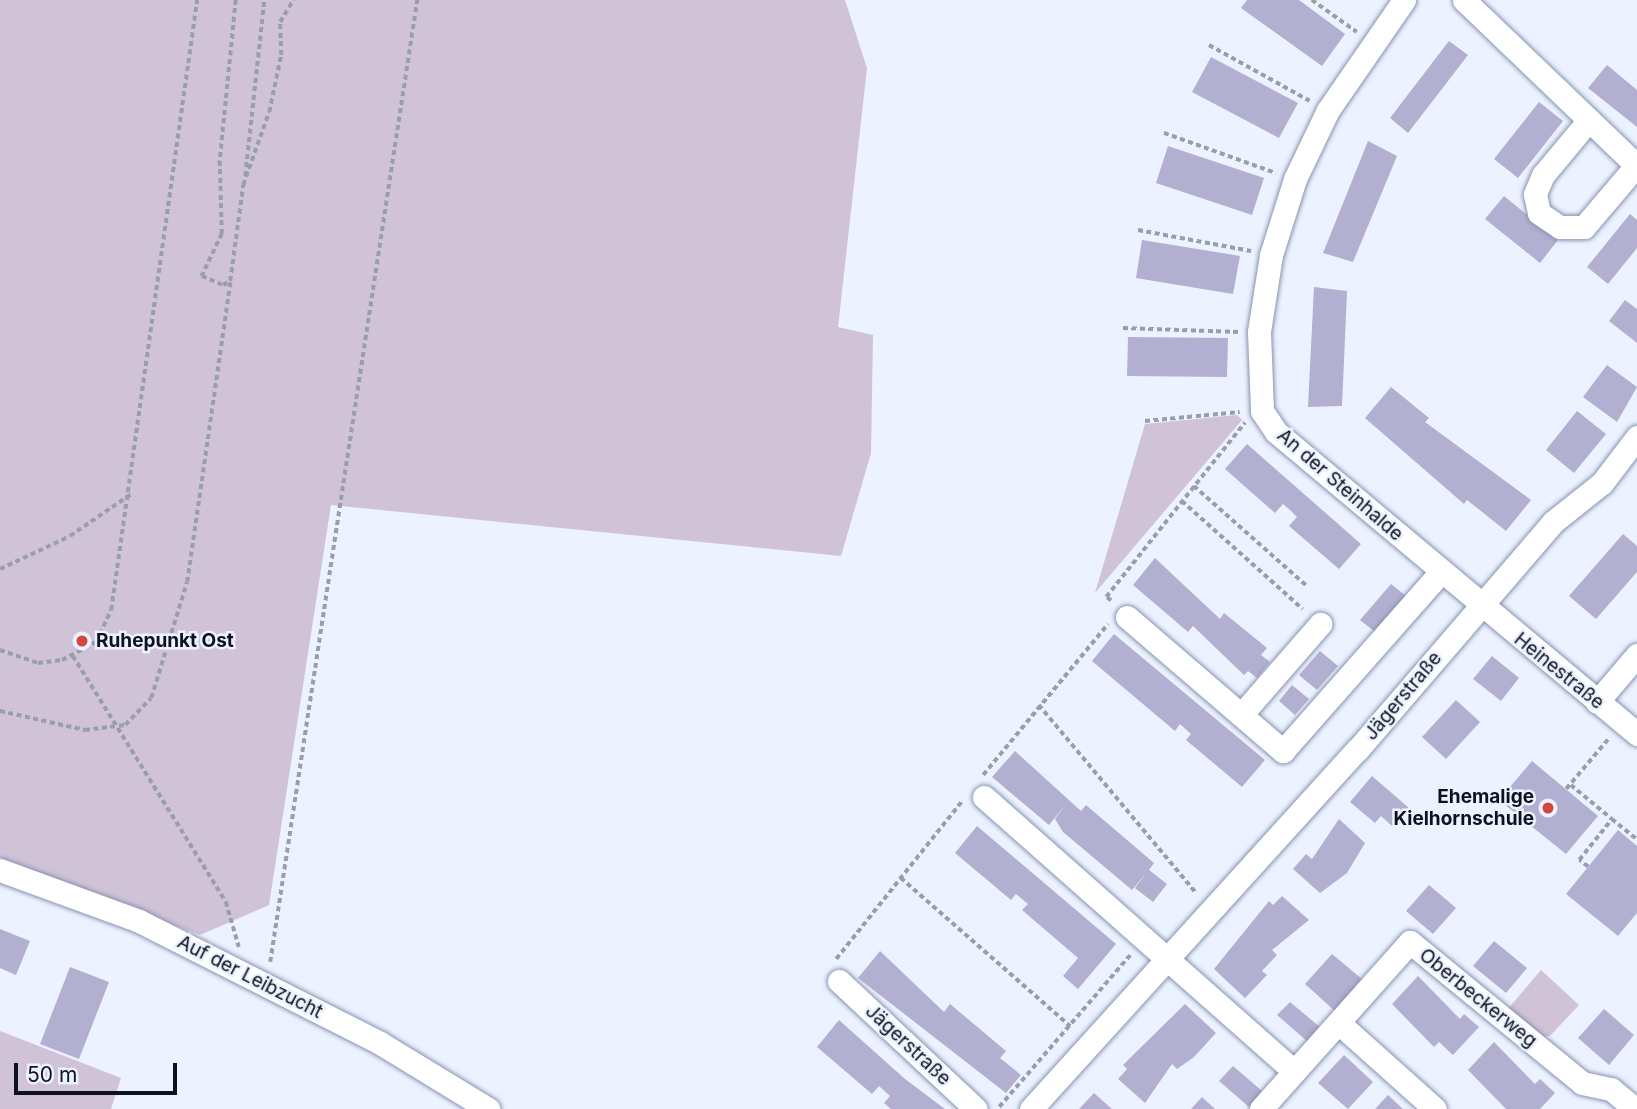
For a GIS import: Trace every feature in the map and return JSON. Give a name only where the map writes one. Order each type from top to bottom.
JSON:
[{"type":"street","name":"An der Steinhalde","points":[[1404,0],[1328,110],[1295,179],[1271,255],[1259,332],[1262,411],[1276,432],[1482,607]]},
{"type":"street","points":[[1464,0],[1636,166],[1584,227],[1560,227],[1539,213],[1535,194],[1543,175],[1588,121]]},
{"type":"street","name":"Jägerstraße","points":[[1031,1109],[1482,607],[1553,522],[1602,483],[1637,437]]},
{"type":"street","points":[[1124,613],[1283,751],[1441,572]]},
{"type":"street","name":"Heinestraße","points":[[1482,607],[1630,728]]},
{"type":"street","points":[[1241,715],[1320,624]]},
{"type":"street","points":[[1597,702],[1637,655]]},
{"type":"street","points":[[978,792],[1169,957],[1294,1071]]},
{"type":"street","name":"Auf der Leibzucht","points":[[0,870],[139,921],[257,979],[488,1109]]},
{"type":"street","name":"Oberbeckerweg","points":[[1261,1109],[1340,1024],[1410,942],[1582,1083],[1611,1089],[1635,1109]]},
{"type":"street","name":"Jägerstraße","points":[[839,981],[976,1109]]},
{"type":"street","points":[[1340,1024],[1435,1109]]},
{"type":"path","points":[[0,650],[38,663],[73,656],[104,631],[132,494],[197,0]]},
{"type":"path","points":[[230,281],[211,284],[202,276],[222,234],[220,161],[236,0]]},
{"type":"path","points":[[0,711],[85,730],[120,726],[151,698],[187,582],[243,185],[264,0]]},
{"type":"path","points":[[243,185],[270,112],[281,55],[280,22],[293,0]]},
{"type":"path","points":[[257,979],[416,0]]},
{"type":"path","points":[[1312,0],[1373,44]]},
{"type":"path","points":[[1209,45],[1328,110]]},
{"type":"path","points":[[1164,133],[1295,179]]},
{"type":"path","points":[[1138,230],[1271,255]]},
{"type":"path","points":[[1123,328],[1259,332]]},
{"type":"path","points":[[839,981],[827,971],[901,878],[978,792],[1039,705],[1124,613],[1106,597],[1254,411],[1145,421]]},
{"type":"path","points":[[1194,486],[1307,587]]},
{"type":"path","points":[[0,569],[70,536],[132,494]]},
{"type":"path","points":[[1182,501],[1320,624]]},
{"type":"path","points":[[73,656],[120,726],[226,902],[257,979]]},
{"type":"path","points":[[1039,705],[1211,910]]},
{"type":"path","points":[[1566,789],[1630,728]]},
{"type":"path","points":[[1570,784],[1637,839]]},
{"type":"path","points":[[1588,867],[1579,860],[1612,819]]},
{"type":"path","points":[[901,878],[1070,1026]]},
{"type":"path","points":[[998,1109],[1146,937]]},
{"type":"shaded area","points":[[0,0],[845,0],[867,68],[838,327],[873,335],[871,453],[841,556],[331,505],[269,905],[200,935],[0,858]]},
{"type":"shaded area","points":[[1237,415],[1242,420],[1095,593],[1145,424]]},
{"type":"shaded area","points":[[1541,970],[1579,1005],[1550,1036],[1536,1037],[1507,1010]]},
{"type":"shaded area","points":[[0,1031],[121,1078],[111,1109],[0,1109]]},
{"type":"building","points":[[1247,0],[1299,0],[1345,34],[1322,66],[1241,8]]},
{"type":"building","points":[[1449,41],[1468,55],[1408,133],[1390,118]]},
{"type":"building","points":[[1211,57],[1298,103],[1279,138],[1192,92]]},
{"type":"building","points":[[1607,65],[1637,90],[1637,127],[1588,88]]},
{"type":"building","points":[[1539,102],[1563,121],[1518,178],[1494,159]]},
{"type":"building","points":[[1368,141],[1397,156],[1353,262],[1323,253]]},
{"type":"building","points":[[1168,146],[1264,178],[1252,215],[1156,183]]},
{"type":"building","points":[[1504,196],[1558,240],[1540,263],[1485,219]]},
{"type":"building","points":[[1630,214],[1637,220],[1637,248],[1608,284],[1587,267]]},
{"type":"building","points":[[1142,240],[1240,256],[1233,294],[1136,278]]},
{"type":"building","points":[[1314,287],[1347,291],[1342,406],[1308,407]]},
{"type":"building","points":[[1625,300],[1637,309],[1637,343],[1609,321]]},
{"type":"building","points":[[1128,337],[1228,338],[1227,377],[1127,376]]},
{"type":"building","points":[[1607,365],[1637,387],[1617,422],[1583,397]]},
{"type":"building","points":[[1391,387],[1429,418],[1425,422],[1531,500],[1506,531],[1467,500],[1464,504],[1365,418]]},
{"type":"building","points":[[1577,411],[1606,434],[1574,473],[1546,450]]},
{"type":"building","points":[[1247,444],[1361,544],[1339,569],[1289,526],[1297,517],[1290,510],[1283,504],[1275,513],[1225,469]]},
{"type":"building","points":[[1623,534],[1637,546],[1637,572],[1596,619],[1569,596]]},
{"type":"building","points":[[1155,558],[1220,619],[1224,613],[1267,648],[1261,655],[1270,662],[1257,678],[1248,671],[1244,675],[1193,626],[1188,632],[1133,585]]},
{"type":"building","points":[[1391,584],[1406,596],[1375,632],[1360,620]]},
{"type":"building","points":[[1114,634],[1265,760],[1242,787],[1186,740],[1191,734],[1180,724],[1175,731],[1092,661]]},
{"type":"building","points":[[1320,651],[1338,666],[1317,690],[1299,675]]},
{"type":"building","points":[[1492,656],[1519,678],[1501,701],[1473,679]]},
{"type":"building","points":[[1292,685],[1309,699],[1295,715],[1279,701]]},
{"type":"building","points":[[1456,700],[1480,722],[1446,759],[1422,737]]},
{"type":"building","points":[[1015,751],[1081,811],[1086,805],[1154,863],[1149,870],[1167,884],[1153,902],[1135,888],[1147,872],[1132,890],[1063,832],[1055,819],[1066,804],[1049,825],[992,777]]},
{"type":"building","name":"Ehemalige Kielhornschule","points":[[1532,761],[1598,816],[1566,854],[1499,800]]},
{"type":"building","points":[[1372,776],[1409,808],[1392,826],[1381,816],[1375,823],[1350,802]]},
{"type":"building","points":[[1339,819],[1365,843],[1347,873],[1320,893],[1293,869],[1306,854],[1312,859]]},
{"type":"building","points":[[977,826],[1116,944],[1078,989],[1063,976],[1078,958],[1022,910],[1028,904],[1016,894],[1011,900],[955,853]]},
{"type":"building","points":[[1618,830],[1637,846],[1637,913],[1618,936],[1566,894]]},
{"type":"building","points":[[1429,885],[1456,908],[1433,934],[1406,911]]},
{"type":"building","points":[[1282,896],[1309,920],[1272,950],[1277,955],[1262,971],[1267,975],[1245,998],[1214,969],[1269,901],[1273,905]]},
{"type":"building","points":[[0,929],[30,941],[16,975],[0,968]]},
{"type":"building","points":[[1494,941],[1527,968],[1506,993],[1473,966]]},
{"type":"building","points":[[880,951],[944,1012],[950,1004],[1006,1051],[1000,1058],[1021,1075],[1006,1093],[858,978]]},
{"type":"building","points":[[1332,954],[1362,979],[1336,1012],[1305,984]]},
{"type":"building","points":[[70,967],[109,982],[79,1059],[40,1044]]},
{"type":"building","points":[[1418,976],[1460,1019],[1464,1014],[1479,1027],[1453,1055],[1439,1042],[1434,1047],[1392,1004]]},
{"type":"building","points":[[1290,1002],[1321,1028],[1308,1042],[1277,1015]]},
{"type":"building","points":[[1185,1004],[1216,1033],[1194,1057],[1177,1069],[1172,1064],[1145,1103],[1118,1079],[1127,1069],[1123,1065]]},
{"type":"building","points":[[1604,1009],[1634,1035],[1609,1065],[1578,1038]]},
{"type":"building","points":[[839,1020],[905,1079],[945,1109],[891,1109],[884,1103],[890,1096],[879,1086],[872,1094],[817,1047]]},
{"type":"building","points":[[1494,1042],[1535,1084],[1540,1079],[1555,1093],[1540,1109],[1506,1109],[1468,1070]]},
{"type":"building","points":[[1344,1055],[1373,1082],[1348,1109],[1318,1083]]},
{"type":"building","points":[[1233,1066],[1262,1091],[1249,1107],[1219,1081]]},
{"type":"building","points":[[1094,1093],[1112,1109],[1079,1109]]},
{"type":"building","points":[[1388,1095],[1403,1109],[1375,1109]]},
{"type":"building","points":[[1202,1097],[1215,1109],[1191,1109]]},
{"type":"place","name":"Ruhepunkt Ost","points":[[82,641]]},
{"type":"place","name":"Ehemalige Kielhornschule","points":[[1548,808]]}]
